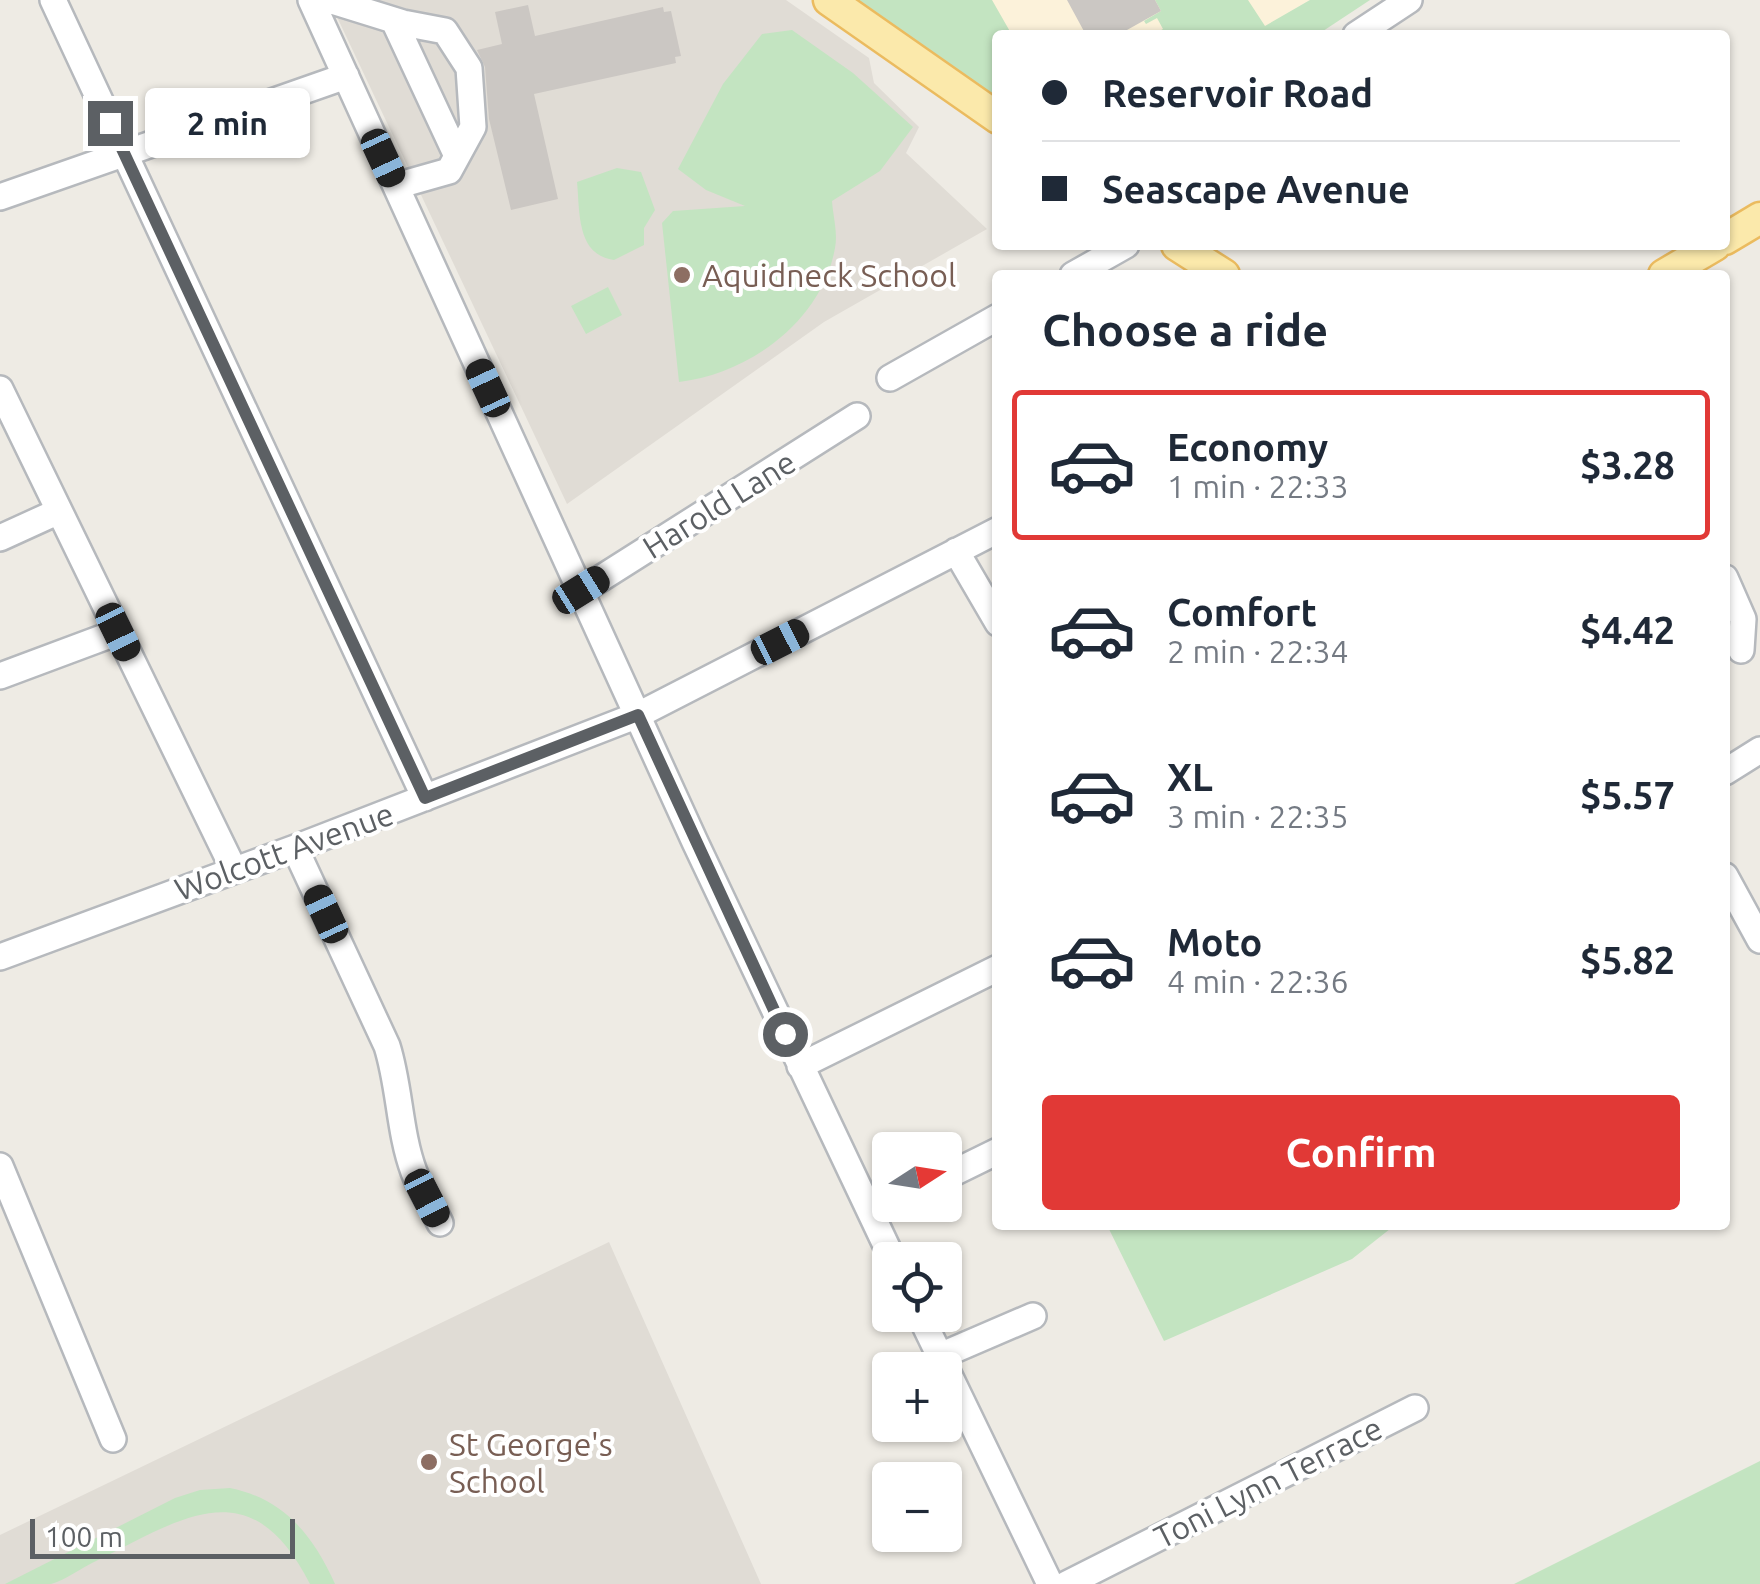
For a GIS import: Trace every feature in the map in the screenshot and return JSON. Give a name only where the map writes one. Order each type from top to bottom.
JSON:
[{"type":"main road","points":[[828,0],[992,114]]},
{"type":"main road","points":[[1730,236],[1760,218]]},
{"type":"main road","points":[[1186,250],[1216,270]]},
{"type":"main road","points":[[1672,270],[1706,250]]},
{"type":"street","points":[[53,0],[425,798]]},
{"type":"street","points":[[310,0],[800,1066],[872,1195]]},
{"type":"street","points":[[329,0],[445,31],[469,68],[473,126],[449,170],[396,186]]},
{"type":"street","points":[[1364,30],[1409,0]]},
{"type":"street","points":[[394,20],[457,156]]},
{"type":"street","points":[[0,197],[346,76]]},
{"type":"street","points":[[1082,270],[1117,250]]},
{"type":"street","points":[[890,378],[992,321]]},
{"type":"street","points":[[0,389],[234,870]]},
{"type":"street","name":"Harold Lane","points":[[581,590],[857,416]]},
{"type":"street","points":[[0,538],[57,512]]},
{"type":"street","name":"Wolcott Avenue","points":[[0,957],[296,848],[638,715],[992,533]]},
{"type":"street","points":[[956,551],[992,613]]},
{"type":"street","points":[[1730,589],[1743,619],[1742,652]]},
{"type":"street","points":[[0,676],[118,632]]},
{"type":"street","points":[[1730,769],[1760,750]]},
{"type":"street","points":[[296,848],[386,1046],[398,1080],[414,1173],[440,1223]]},
{"type":"street","points":[[1730,885],[1760,940]]},
{"type":"street","points":[[800,1066],[992,971]]},
{"type":"street","points":[[962,1168],[992,1153]]},
{"type":"street","points":[[0,1166],[113,1439]]},
{"type":"street","points":[[949,1352],[1033,1316]]},
{"type":"street","points":[[962,1402],[1050,1584]]},
{"type":"street","name":"Toni Lynn Terrace","points":[[1067,1584],[1415,1408]]},
{"type":"shaded area","name":"Aquidneck School","points":[[329,0],[786,0],[869,58],[874,83],[919,127],[906,153],[987,229],[824,322],[567,504]]},
{"type":"shaded area","points":[[851,0],[1310,0],[1259,30],[992,30],[992,34]]},
{"type":"shaded area","name":"St George's School","points":[[609,1242],[761,1584],[0,1584],[0,1535]]},
{"type":"green space","points":[[851,0],[992,0],[1009,30],[992,30],[992,99]]},
{"type":"green space","points":[[1155,0],[1248,0],[1265,26],[1310,0],[1370,0],[1325,30],[1161,30],[1157,18],[1146,24],[1144,21],[1161,11]]},
{"type":"green space","points":[[792,30],[853,73],[913,127],[880,171],[832,201],[835,248],[815,299],[798,320],[756,355],[731,368],[679,382],[662,223],[673,211],[745,206],[706,190],[678,169],[723,84],[762,34]]},
{"type":"green space","points":[[617,168],[641,172],[655,210],[644,228],[644,245],[614,260],[593,250],[586,241],[577,182]]},
{"type":"green space","points":[[608,287],[622,315],[586,334],[571,306]]},
{"type":"green space","points":[[1109,1230],[1389,1230],[1352,1259],[1164,1341]]},
{"type":"green space","points":[[1760,1461],[1760,1584],[1514,1584]]},
{"type":"green space","points":[[230,1488],[281,1510],[317,1550],[335,1584],[310,1584],[287,1547],[263,1525],[238,1514],[212,1513],[156,1531],[51,1584],[5,1584],[175,1498],[200,1490]]},
{"type":"building","points":[[1067,0],[1155,0],[1161,11],[1127,30],[1083,30]]},
{"type":"building","points":[[528,5],[535,36],[663,7],[664,12],[671,11],[681,56],[675,57],[676,63],[534,94],[558,199],[511,210],[489,119],[485,67],[477,50],[502,44],[495,12]]},
{"type":"place","name":"Aquidneck School","points":[[682,275]]},
{"type":"place","name":"St George's School","points":[[429,1462]]},
{"type":"route","points":[[110,123],[425,798],[638,715],[785,1034]]}]
